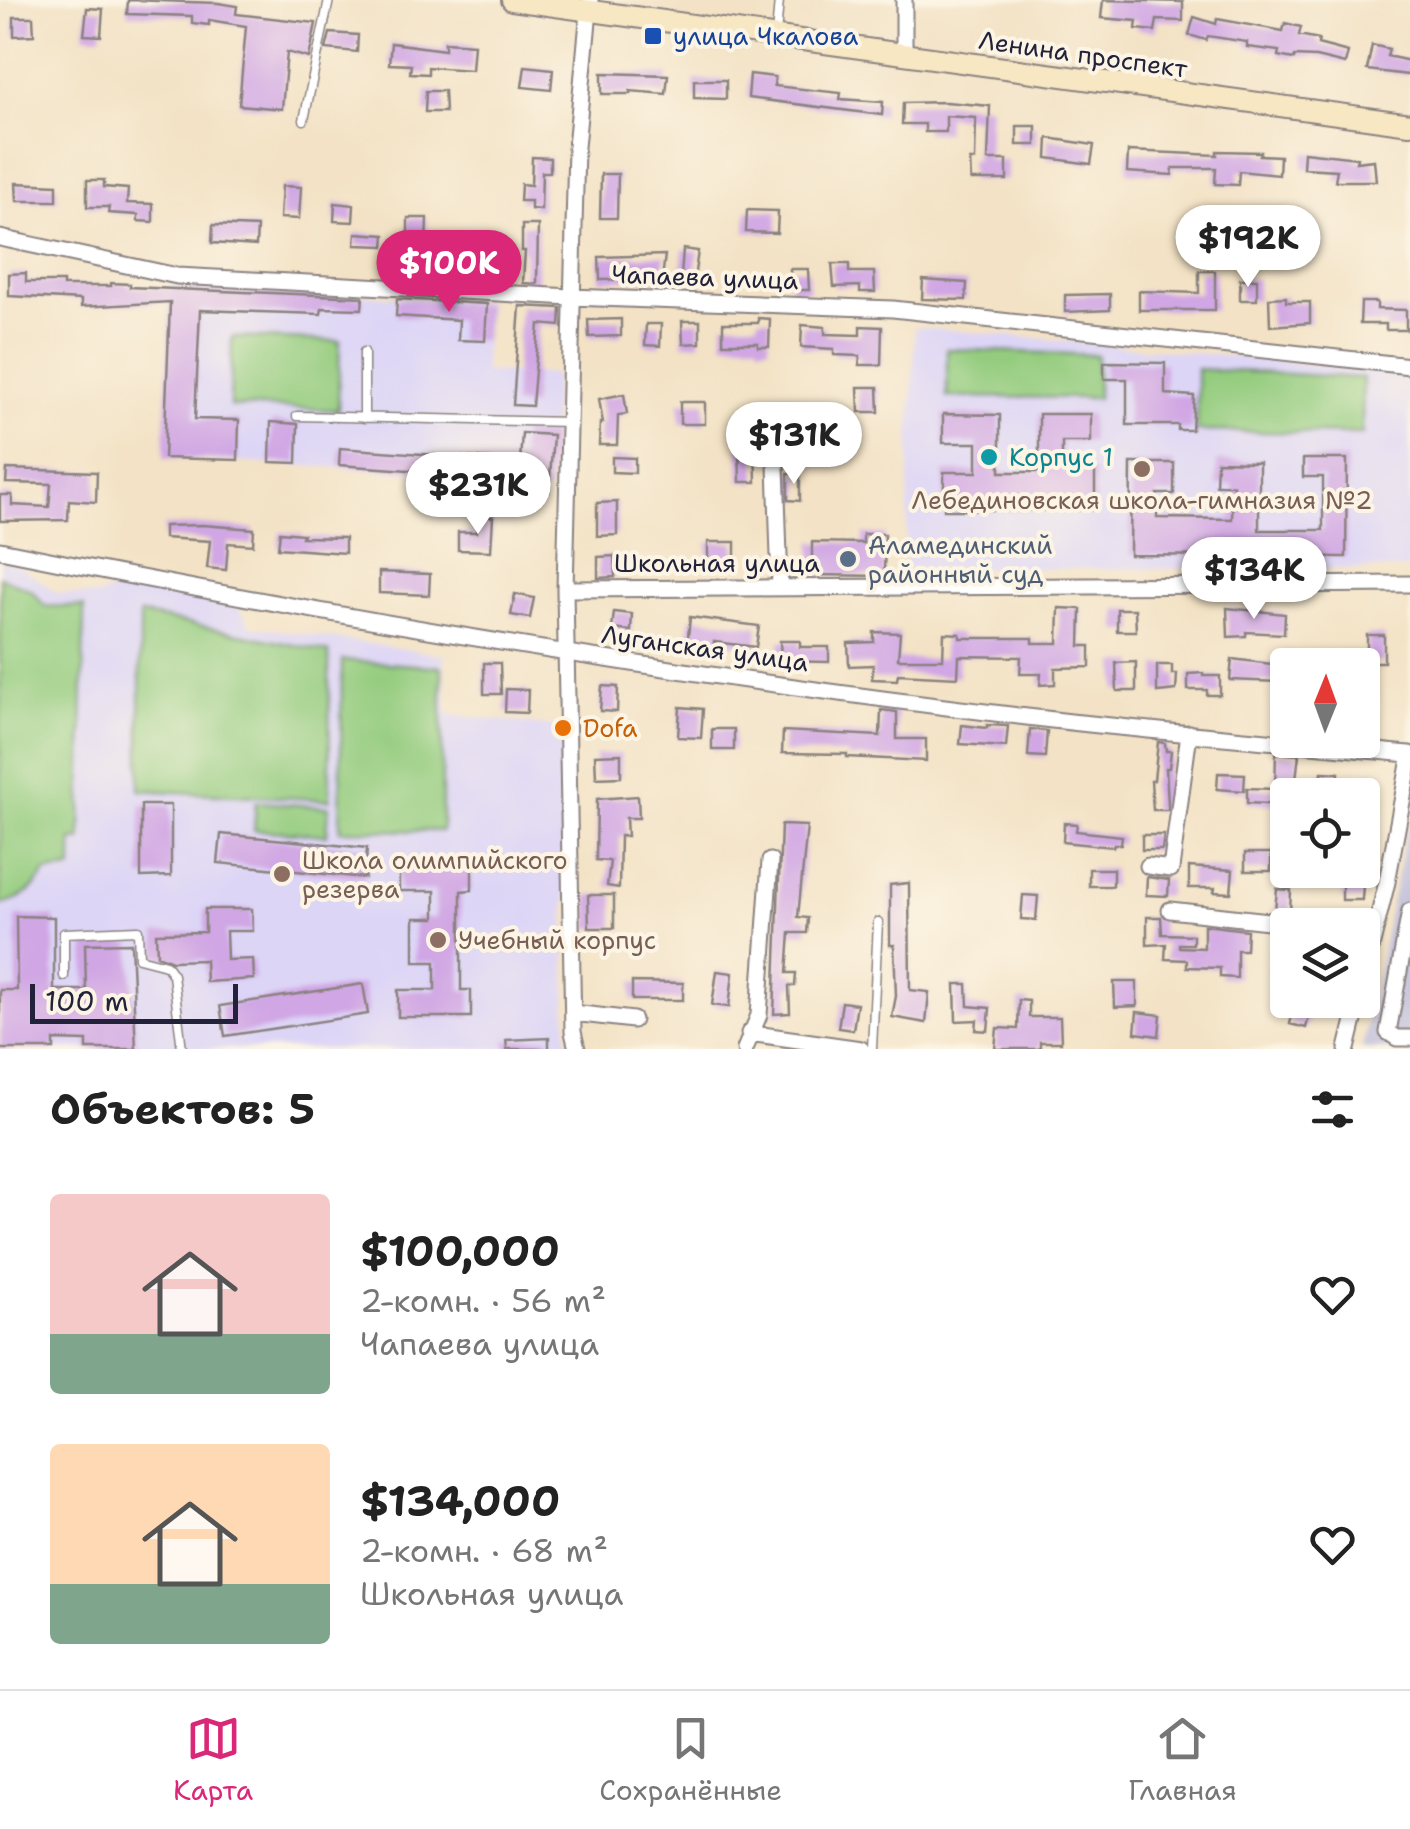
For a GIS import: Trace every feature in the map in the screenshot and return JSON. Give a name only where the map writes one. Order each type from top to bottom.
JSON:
[{"type":"main road","name":"Ленина проспект","points":[[512,0],[589,6],[1410,124]]},
{"type":"street","points":[[904,0],[904,54]]},
{"type":"street","points":[[578,1049],[573,1013],[566,590],[576,148],[589,6]]},
{"type":"street","name":"Чапаева улица","points":[[0,238],[177,276],[894,309],[1410,366]]},
{"type":"street","points":[[774,434],[780,588]]},
{"type":"street","name":"Луганская улица","points":[[0,550],[240,599],[568,655],[1028,718],[1410,756]]},
{"type":"street","name":"Школьная улица","points":[[566,590],[1410,584]]},
{"type":"street","points":[[1148,866],[1172,869],[1189,733]]},
{"type":"street","points":[[1380,908],[1410,756]]},
{"type":"street","points":[[770,860],[759,1015],[747,1041],[860,1049]]},
{"type":"street","points":[[1381,905],[1410,912],[1388,1032],[1397,1038],[1410,1038]]},
{"type":"street","points":[[1170,910],[1270,921]]},
{"type":"street","points":[[573,1013],[632,1020]]},
{"type":"street","points":[[1347,1049],[1355,1018]]},
{"type":"lane","points":[[304,120],[329,0]]},
{"type":"lane","points":[[776,34],[779,0]]},
{"type":"lane","points":[[364,352],[364,418]]},
{"type":"lane","points":[[297,416],[571,422]]},
{"type":"lane","points":[[872,1049],[878,922]]},
{"type":"lane","points":[[64,976],[64,933],[138,930],[139,958],[166,966],[173,975],[182,1049]]},
{"type":"shaded area","points":[[171,279],[202,281],[202,287],[487,301],[484,372],[555,374],[549,492],[520,490],[520,478],[164,458]]},
{"type":"shaded area","name":"Лебединовская школа-гимназия №2","points":[[915,327],[1410,373],[1410,569],[905,568]]},
{"type":"shaded area","name":"Школа олимпийского резерва","points":[[0,560],[18,565],[57,593],[98,596],[130,585],[239,608],[250,626],[444,655],[447,714],[563,728],[567,1049],[0,1049]]},
{"type":"shaded area","points":[[1410,810],[1410,1049],[1362,1048],[1368,1018],[1380,1018],[1380,959]]},
{"type":"green space","points":[[232,337],[340,341],[338,410],[230,406]]},
{"type":"green space","points":[[947,349],[1097,355],[1097,398],[947,397]]},
{"type":"green space","points":[[1197,369],[1363,378],[1362,434],[1197,431]]},
{"type":"green space","points":[[0,577],[31,590],[45,606],[84,607],[81,840],[72,840],[72,869],[46,872],[27,893],[0,905]]},
{"type":"green space","points":[[140,614],[329,652],[330,800],[140,790]]},
{"type":"green space","points":[[342,660],[442,667],[442,831],[340,830]]},
{"type":"green space","points":[[256,802],[329,807],[327,835],[254,830]]},
{"type":"building","points":[[128,0],[218,3],[237,6],[236,14],[316,23],[309,58],[287,52],[282,109],[239,105],[246,26],[209,20],[209,25],[192,23],[192,16],[127,14]]},
{"type":"building","points":[[1103,0],[1183,2],[1183,21],[1157,20],[1155,31],[1136,29],[1137,21],[1101,18]]},
{"type":"building","points":[[87,8],[103,9],[101,36],[84,35]]},
{"type":"building","points":[[14,17],[33,17],[34,35],[14,36]]},
{"type":"building","points":[[1194,17],[1216,24],[1217,19],[1283,31],[1285,23],[1301,27],[1299,35],[1348,52],[1345,64],[1316,57],[1294,59],[1278,56],[1279,51],[1247,47],[1247,42],[1189,35]]},
{"type":"building","points":[[330,33],[358,35],[357,52],[326,49]]},
{"type":"building","points":[[445,42],[474,44],[472,70],[428,67],[428,74],[410,73],[411,65],[389,64],[391,43],[445,50]]},
{"type":"building","points":[[1372,45],[1389,49],[1387,56],[1410,61],[1408,75],[1367,70]]},
{"type":"building","points":[[525,66],[553,69],[551,90],[522,87]]},
{"type":"building","points":[[602,73],[668,75],[666,94],[602,94]]},
{"type":"building","points":[[750,74],[775,77],[774,86],[841,93],[840,99],[883,102],[882,115],[748,98]]},
{"type":"building","points":[[694,80],[726,80],[726,99],[694,98]]},
{"type":"building","points":[[426,91],[444,91],[445,112],[425,112]]},
{"type":"building","points":[[903,103],[990,106],[988,160],[1007,160],[1007,180],[971,180],[976,118],[946,116],[946,132],[925,132],[925,124],[902,124]]},
{"type":"building","points":[[1017,126],[1036,126],[1036,145],[1017,145]]},
{"type":"building","points":[[1048,138],[1094,145],[1091,164],[1047,158]]},
{"type":"building","points":[[1128,151],[1217,155],[1217,151],[1261,152],[1260,155],[1280,156],[1279,175],[1239,171],[1238,185],[1215,184],[1216,168],[1173,168],[1172,175],[1127,172]]},
{"type":"building","points":[[1304,152],[1357,158],[1356,162],[1374,160],[1376,181],[1335,181],[1337,170],[1303,168]]},
{"type":"building","points":[[532,157],[550,158],[550,172],[542,172],[541,210],[531,209],[531,201],[520,201],[521,184],[531,185]]},
{"type":"building","points":[[601,174],[618,174],[617,218],[600,218]]},
{"type":"building","points":[[87,180],[104,180],[104,187],[128,189],[127,203],[153,204],[153,222],[138,221],[138,215],[108,213],[109,207],[87,207]]},
{"type":"building","points":[[16,183],[57,185],[57,201],[17,201]]},
{"type":"building","points":[[282,186],[301,187],[299,219],[280,218]]},
{"type":"building","points":[[335,203],[354,205],[353,222],[334,221]]},
{"type":"building","points":[[747,210],[778,211],[777,233],[746,232]]},
{"type":"building","points":[[408,218],[427,218],[426,246],[408,246]]},
{"type":"building","points":[[213,225],[257,227],[256,246],[212,243]]},
{"type":"building","points":[[522,225],[538,225],[537,284],[523,283]]},
{"type":"building","points":[[356,233],[385,235],[384,246],[355,245]]},
{"type":"building","points":[[683,249],[698,251],[694,279],[681,277]]},
{"type":"building","points":[[665,255],[662,279],[600,280],[599,257]]},
{"type":"building","points":[[832,264],[849,264],[849,272],[874,272],[875,292],[860,292],[860,286],[834,287]]},
{"type":"building","points":[[790,269],[808,269],[809,290],[791,290]]},
{"type":"building","points":[[1199,271],[1215,271],[1215,310],[1139,310],[1139,291],[1199,293]]},
{"type":"building","points":[[26,273],[26,282],[63,282],[63,286],[111,283],[363,297],[362,309],[322,308],[321,314],[200,310],[195,419],[239,420],[238,460],[164,458],[170,302],[81,307],[81,300],[9,296],[9,274]]},
{"type":"building","points":[[1240,279],[1257,279],[1257,300],[1240,300]]},
{"type":"building","points":[[923,280],[967,283],[966,300],[922,299]]},
{"type":"building","points":[[1110,294],[1110,310],[1065,312],[1065,295]]},
{"type":"building","points":[[1286,297],[1286,302],[1310,302],[1310,323],[1270,326],[1269,298]]},
{"type":"building","points":[[397,299],[487,304],[485,341],[458,340],[459,320],[396,316]]},
{"type":"building","points":[[1361,302],[1377,302],[1377,309],[1406,310],[1406,330],[1386,330],[1386,324],[1360,324]]},
{"type":"building","points":[[520,306],[561,308],[560,326],[539,324],[532,406],[513,405]]},
{"type":"building","points":[[758,318],[770,319],[769,347],[758,347],[758,343],[723,343],[723,323],[758,323]]},
{"type":"building","points":[[621,319],[621,336],[589,337],[588,320]]},
{"type":"building","points":[[682,321],[700,321],[700,343],[683,344]]},
{"type":"building","points":[[646,324],[661,324],[660,346],[645,345]]},
{"type":"building","points":[[802,325],[825,327],[825,334],[860,335],[860,326],[882,327],[881,365],[859,365],[860,356],[834,355],[834,349],[801,347]]},
{"type":"building","points":[[1104,362],[1165,363],[1165,394],[1194,396],[1192,430],[1178,430],[1178,425],[1127,425],[1127,379],[1104,379]]},
{"type":"building","points":[[858,387],[878,387],[879,412],[859,412]]},
{"type":"building","points":[[624,394],[627,414],[618,415],[617,445],[599,445],[603,423],[599,399]]},
{"type":"building","points":[[680,402],[705,402],[705,424],[680,424]]},
{"type":"building","name":"Корпус 1","points":[[943,414],[1000,415],[1000,472],[1039,472],[1039,414],[1091,414],[1091,442],[1062,442],[1062,471],[1095,471],[1095,510],[944,510],[944,472],[977,472],[977,443],[943,443]]},
{"type":"building","points":[[271,422],[298,424],[297,463],[270,462]]},
{"type":"building","points":[[522,433],[553,435],[549,492],[520,490],[521,478],[339,465],[340,448],[520,461]]},
{"type":"building","points":[[739,445],[755,445],[756,482],[740,482]]},
{"type":"building","points":[[612,457],[635,458],[635,473],[612,472]]},
{"type":"building","points":[[1303,459],[1347,459],[1346,557],[1130,555],[1131,463],[1174,463],[1174,494],[1157,494],[1157,518],[1232,519],[1233,485],[1216,485],[1217,461],[1259,462],[1259,530],[1323,530],[1323,477],[1303,477]]},
{"type":"building","points":[[7,469],[97,472],[96,502],[69,500],[68,520],[0,521],[0,495],[12,495],[12,505],[49,507],[51,484],[6,483]]},
{"type":"building","points":[[788,474],[800,474],[800,501],[788,500]]},
{"type":"building","points":[[617,502],[617,535],[597,536],[597,503]]},
{"type":"building","points":[[478,516],[493,517],[491,551],[458,550],[458,532],[477,532]]},
{"type":"building","points":[[164,526],[254,529],[253,545],[228,543],[226,570],[207,568],[210,541],[164,538]]},
{"type":"building","points":[[280,532],[345,538],[345,553],[278,548]]},
{"type":"building","name":"Аламединский районный суд","points":[[863,534],[885,534],[884,576],[812,575],[812,542],[863,543]]},
{"type":"building","points":[[708,542],[735,542],[735,564],[708,564]]},
{"type":"building","points":[[614,556],[615,577],[598,578],[598,557]]},
{"type":"building","points":[[379,572],[430,574],[429,595],[379,593]]},
{"type":"building","points":[[515,594],[534,598],[530,618],[511,615]]},
{"type":"building","points":[[1059,608],[1081,609],[1080,646],[1090,646],[1090,667],[1055,668],[1055,684],[1040,685],[1041,674],[1020,674],[1021,657],[959,656],[958,677],[898,674],[897,680],[872,679],[873,665],[849,666],[848,643],[874,642],[874,632],[900,633],[898,659],[943,659],[944,633],[960,634],[960,638],[1033,638],[1033,643],[1058,643]]},
{"type":"building","points":[[1227,608],[1285,614],[1284,634],[1246,632],[1246,636],[1228,637]]},
{"type":"building","points":[[1117,609],[1135,609],[1136,631],[1117,631]]},
{"type":"building","points":[[614,612],[632,614],[631,631],[612,629]]},
{"type":"building","points":[[690,617],[759,626],[756,647],[714,642],[713,648],[687,646]]},
{"type":"building","points":[[1367,635],[1384,635],[1384,662],[1380,662],[1380,648],[1367,648]]},
{"type":"building","points":[[780,641],[800,641],[800,647],[829,647],[829,662],[781,661]]},
{"type":"building","points":[[1232,659],[1270,664],[1270,682],[1230,680]]},
{"type":"building","points":[[1136,662],[1136,691],[1117,691],[1116,663]]},
{"type":"building","points":[[484,663],[500,663],[501,694],[484,694]]},
{"type":"building","points":[[1157,665],[1172,665],[1172,674],[1177,674],[1176,690],[1157,692]]},
{"type":"building","points":[[1188,674],[1220,676],[1220,695],[1188,690]]},
{"type":"building","points":[[602,686],[618,687],[617,712],[600,711]]},
{"type":"building","points":[[506,689],[528,690],[527,713],[505,712]]},
{"type":"building","points":[[680,707],[703,709],[701,738],[678,737]]},
{"type":"building","points":[[881,710],[897,712],[897,739],[926,739],[926,761],[782,753],[783,731],[880,736]]},
{"type":"building","points":[[962,725],[1008,726],[1006,747],[960,744]]},
{"type":"building","points":[[712,729],[734,729],[734,750],[712,750]]},
{"type":"building","points":[[1030,729],[1047,731],[1045,757],[1028,756]]},
{"type":"building","points":[[1158,742],[1165,743],[1166,751],[1171,751],[1166,768],[1168,810],[1153,810],[1151,781]]},
{"type":"building","points":[[621,754],[621,777],[596,778],[595,755]]},
{"type":"building","points":[[1276,758],[1299,758],[1296,778],[1275,778]]},
{"type":"building","points":[[1322,772],[1339,773],[1339,778],[1321,778]]},
{"type":"building","points":[[1218,773],[1245,774],[1244,791],[1217,789]]},
{"type":"building","points":[[1247,788],[1270,789],[1270,804],[1247,803]]},
{"type":"building","points":[[638,796],[639,818],[626,818],[627,836],[620,836],[619,888],[607,886],[610,861],[596,860],[597,799]]},
{"type":"building","points":[[141,805],[171,805],[171,876],[141,877]]},
{"type":"building","points":[[1064,823],[1077,824],[1076,831],[1122,836],[1121,844],[1113,847],[1063,842]]},
{"type":"building","points":[[781,825],[807,826],[798,917],[808,918],[807,933],[790,933],[787,973],[796,973],[795,986],[789,986],[790,1013],[774,1014]]},
{"type":"building","points":[[221,834],[367,848],[365,878],[218,863]]},
{"type":"building","points":[[1142,835],[1164,835],[1162,850],[1142,850]]},
{"type":"building","points":[[1245,853],[1270,853],[1270,871],[1245,871]]},
{"type":"building","name":"Учебный корпус","points":[[399,865],[472,865],[472,890],[461,891],[461,990],[471,990],[471,1017],[398,1017],[398,990],[435,990],[435,962],[414,962],[414,918],[435,918],[435,891],[399,891]]},
{"type":"building","points":[[1189,867],[1233,870],[1231,893],[1214,892],[1215,888],[1189,888]]},
{"type":"building","points":[[1089,869],[1113,869],[1113,886],[1089,886]]},
{"type":"building","points":[[1147,877],[1169,880],[1168,896],[1146,895]]},
{"type":"building","points":[[909,883],[910,990],[929,992],[926,1023],[892,1017],[896,996],[894,945],[890,945],[890,885]]},
{"type":"building","points":[[1342,888],[1363,888],[1362,900],[1342,900]]},
{"type":"building","points":[[1277,889],[1291,890],[1290,908],[1275,908]]},
{"type":"building","points":[[588,895],[614,895],[614,928],[589,928]]},
{"type":"building","points":[[1023,895],[1038,896],[1036,920],[1021,919]]},
{"type":"building","points":[[205,909],[252,909],[253,931],[226,931],[227,960],[253,959],[254,979],[206,982],[205,960],[172,961],[157,955],[156,933],[205,932]]},
{"type":"building","points":[[16,916],[54,917],[54,990],[86,990],[85,944],[131,943],[136,1049],[87,1049],[87,1041],[54,1040],[54,1049],[0,1049],[0,990],[17,990]]},
{"type":"building","points":[[1147,917],[1161,917],[1162,934],[1193,935],[1193,944],[1179,947],[1204,948],[1204,925],[1247,930],[1246,950],[1237,950],[1237,978],[1220,977],[1220,968],[1187,967],[1187,960],[1165,959],[1166,944],[1147,945]]},
{"type":"building","points":[[717,971],[733,973],[729,1007],[712,1005]]},
{"type":"building","points":[[632,982],[683,983],[683,1000],[632,1000]]},
{"type":"building","points":[[1114,982],[1137,982],[1137,1006],[1115,1007]]},
{"type":"building","points":[[363,984],[368,1014],[225,1036],[220,1006]]},
{"type":"building","points":[[955,984],[967,984],[968,1006],[990,1008],[988,1031],[976,1030],[977,1020],[956,1021]]},
{"type":"building","points":[[1019,1000],[1029,1001],[1029,1017],[1060,1017],[1061,1042],[1040,1042],[1040,1049],[995,1049],[997,1028],[1018,1029]]},
{"type":"building","points":[[842,1002],[857,1004],[853,1030],[838,1028]]},
{"type":"building","points":[[1137,1012],[1161,1015],[1159,1036],[1135,1033]]},
{"type":"building","points":[[1292,1018],[1309,1018],[1306,1028],[1290,1024]]},
{"type":"building","points":[[549,1038],[549,1049],[507,1049],[506,1040]]},
{"type":"place","name":"улица Чкалова","points":[[653,36]]},
{"type":"place","name":"Корпус 1","points":[[989,457]]},
{"type":"place","name":"Лебединовская школа-гимназия №2","points":[[1142,469]]},
{"type":"place","name":"Аламединский районный суд","points":[[848,559]]},
{"type":"place","name":"Dofa","points":[[563,728]]},
{"type":"place","name":"Школа олимпийского резерва","points":[[282,874]]},
{"type":"place","name":"Учебный корпус","points":[[438,940]]}]
